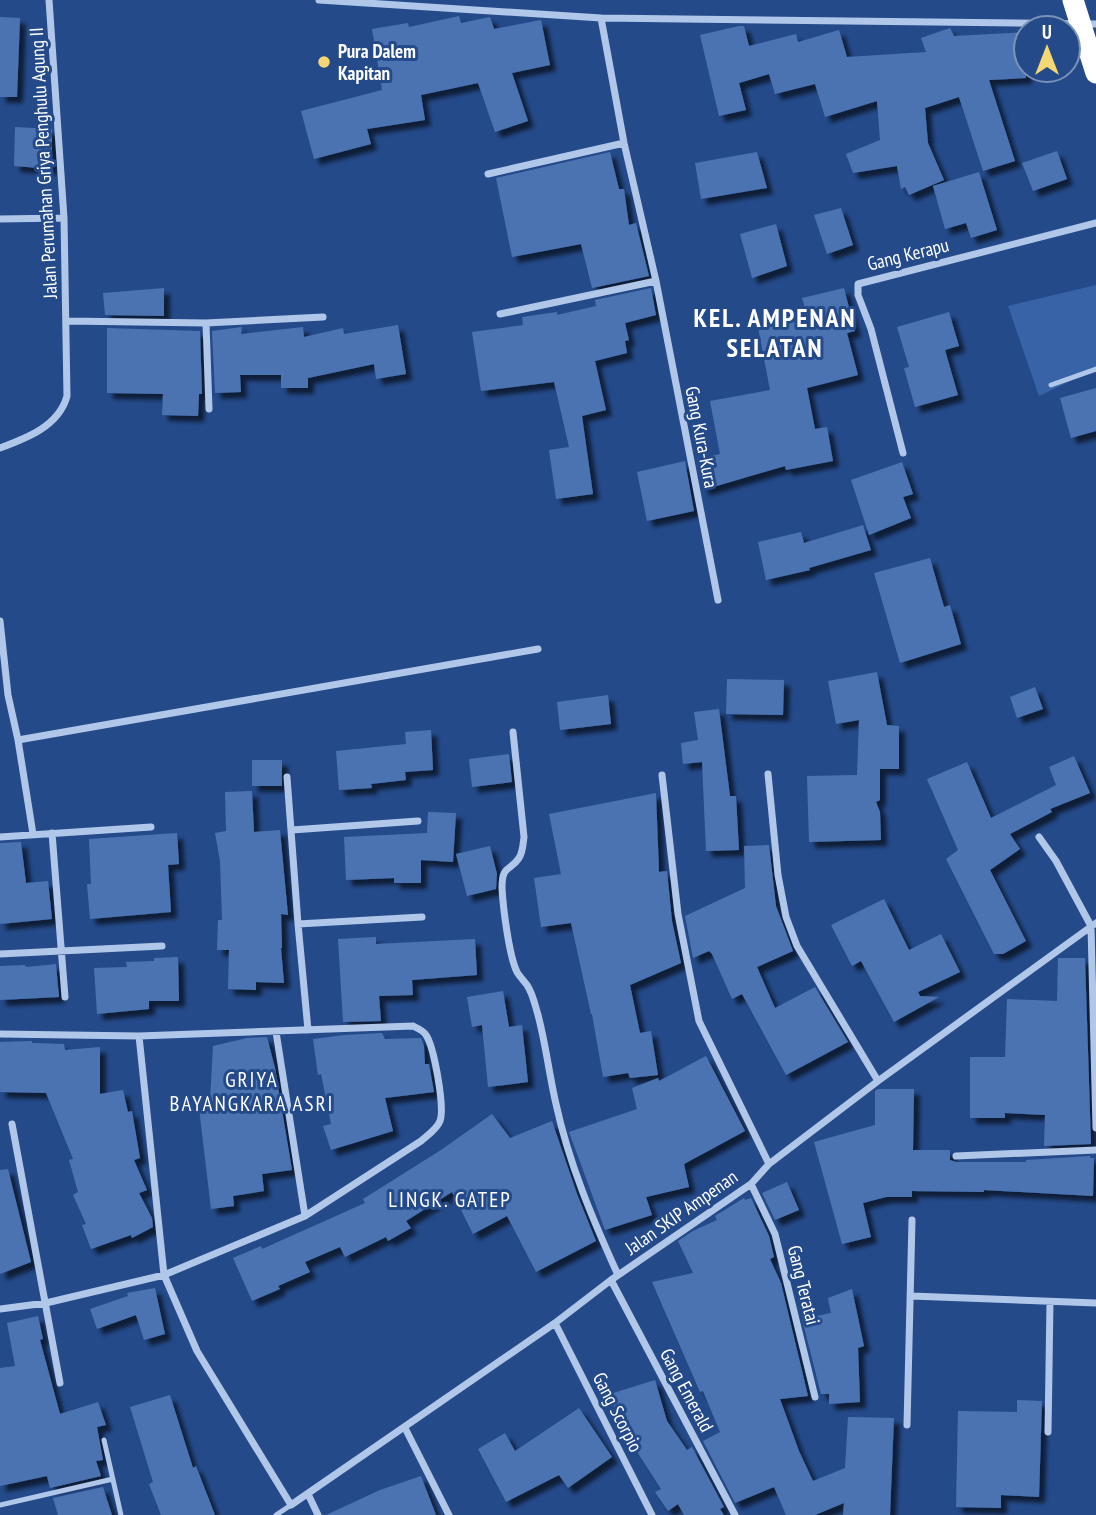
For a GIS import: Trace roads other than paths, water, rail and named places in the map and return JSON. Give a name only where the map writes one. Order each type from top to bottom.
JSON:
[{"type":"highway","points":[[1073,0],[1088,24],[1096,73]]},
{"type":"street","name":"Jalan Perumahan Griya Penghulu Agung II","points":[[49,0],[64,218],[67,321],[206,323],[324,317]]},
{"type":"street","points":[[319,0],[601,18],[1088,24]]},
{"type":"street","name":"Gang Kura-Kura","points":[[601,18],[718,600]]},
{"type":"street","points":[[488,174],[624,143]]},
{"type":"street","points":[[0,219],[64,218]]},
{"type":"street","name":"Gang Kerapu","points":[[903,453],[874,341],[858,295],[858,284],[1096,223]]},
{"type":"street","points":[[500,314],[656,281]]},
{"type":"street","points":[[0,448],[25,439],[41,429],[64,408],[67,396],[67,321]]},
{"type":"street","points":[[206,323],[209,409]]},
{"type":"street","points":[[0,621],[8,695],[33,834]]},
{"type":"street","points":[[18,740],[538,649]]},
{"type":"street","name":"Gang Emerald","points":[[513,732],[524,837],[519,859],[506,868],[503,875],[502,891],[511,954],[517,972],[528,986],[533,999],[568,1147],[615,1277],[735,1515]]},
{"type":"street","points":[[768,774],[778,875],[786,918],[797,946],[878,1081]]},
{"type":"street","points":[[662,775],[678,914],[699,1021],[769,1164]]},
{"type":"street","points":[[287,777],[308,1030]]},
{"type":"street","points":[[292,830],[418,821]]},
{"type":"street","points":[[0,837],[151,827]]},
{"type":"street","points":[[52,832],[65,996]]},
{"type":"street","points":[[1039,837],[1094,925],[1096,1128]]},
{"type":"street","points":[[298,924],[422,918]]},
{"type":"street","name":"Jalan SKIP Ampenan","points":[[291,1505],[751,1184],[769,1164],[878,1081],[1094,925]]},
{"type":"street","points":[[0,954],[162,946]]},
{"type":"street","points":[[0,1034],[139,1037],[413,1026],[426,1036],[434,1058],[442,1113],[436,1127],[421,1141],[305,1216],[164,1275],[46,1303],[0,1309]]},
{"type":"street","points":[[276,1032],[305,1216]]},
{"type":"street","points":[[139,1037],[164,1275],[197,1351],[291,1505]]},
{"type":"street","points":[[12,1124],[60,1382]]},
{"type":"street","points":[[956,1156],[1096,1150]]},
{"type":"street","name":"Gang Teratai","points":[[751,1184],[775,1234],[815,1397]]},
{"type":"street","points":[[907,1425],[912,1220]]},
{"type":"street","points":[[911,1296],[1096,1303]]},
{"type":"street","points":[[1048,1432],[1050,1302]]},
{"type":"street","name":"Gang Scorpio","points":[[555,1323],[652,1515]]},
{"type":"street","points":[[405,1427],[449,1515]]},
{"type":"street","points":[[308,1494],[318,1515]]},
{"type":"lane","points":[[1051,385],[1096,369]]},
{"type":"lane","points":[[104,1440],[121,1515]]},
{"type":"lane","points":[[0,1505],[113,1479]]},
{"type":"lane","name":"Jalan SKIP Ampenan","points":[[276,1515],[291,1505]]},
{"type":"place","name":"Pura Dalem Kapitan","points":[[324,62]]},
{"type":"district","name":"KEL. AMPENAN SELATAN","points":[[775,333]]},
{"type":"district","name":"GRIYA BAYANGKARA ASRI","points":[[252,1092]]},
{"type":"district","name":"LINGK. GATEP","points":[[450,1200]]}]
